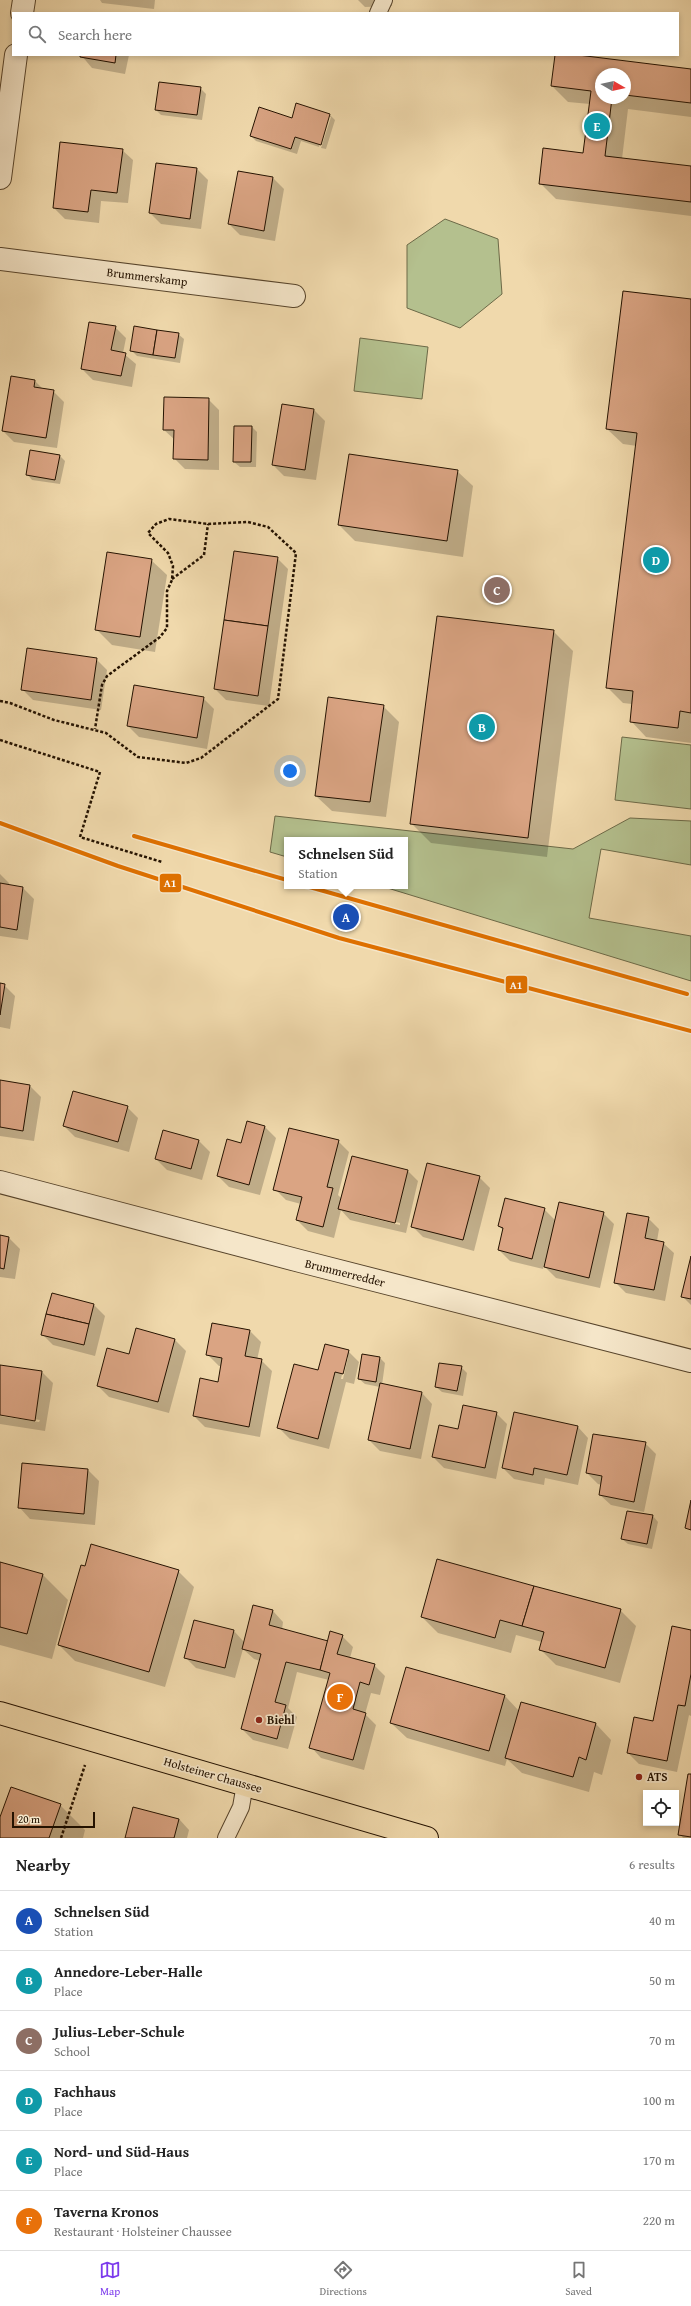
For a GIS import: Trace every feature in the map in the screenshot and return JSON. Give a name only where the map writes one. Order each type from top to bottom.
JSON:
[{"type":"main road","name":"Holsteiner Chaussee","points":[[0,1713],[93,1739],[426,1838]]},
{"type":"street","points":[[22,12],[24,0]]},
{"type":"street","points":[[0,178],[3,132],[16,56]]},
{"type":"street","name":"Brummerskamp","points":[[0,259],[294,296]]},
{"type":"street","name":"Brummerredder","points":[[0,1182],[300,1262],[691,1361]]},
{"type":"lane","points":[[378,12],[384,0]]},
{"type":"lane","points":[[226,1838],[241,1807],[245,1784]]},
{"type":"path","points":[[0,701],[10,703],[54,720],[95,729],[106,733],[138,757],[186,763],[202,758],[278,699],[296,553],[268,527],[248,522],[208,524],[169,519],[156,524],[148,533],[168,553],[173,566],[172,580],[167,591],[167,628],[160,637],[107,676],[102,685],[95,729]]},
{"type":"path","points":[[172,580],[204,555],[208,524]]},
{"type":"path","points":[[0,740],[100,772],[80,837],[162,862]]},
{"type":"path","points":[[61,1838],[93,1739]]},
{"type":"green space","points":[[445,219],[498,239],[502,294],[460,328],[407,308],[407,245]]},
{"type":"green space","points":[[360,338],[428,347],[422,399],[354,391]]},
{"type":"green space","points":[[622,737],[691,745],[691,809],[615,800]]},
{"type":"green space","points":[[275,816],[573,849],[630,818],[691,821],[691,865],[601,849],[589,918],[691,936],[691,981],[391,889],[408,889],[408,837],[284,837],[284,856],[270,852]]},
{"type":"building","points":[[80,56],[116,56],[115,63]]},
{"type":"building","points":[[555,56],[586,56],[691,69],[691,103],[631,96],[631,68],[595,68],[595,104],[611,104],[605,156],[691,166],[691,202],[539,184],[543,148],[583,153],[591,91],[551,86]]},
{"type":"building","points":[[159,82],[201,87],[197,115],[155,110]]},
{"type":"building","points":[[296,103],[330,114],[321,145],[295,137],[291,149],[250,136],[259,107],[292,118]]},
{"type":"building","points":[[60,142],[123,149],[117,193],[91,190],[88,212],[53,208]]},
{"type":"building","points":[[156,163],[197,168],[190,219],[149,213]]},
{"type":"building","points":[[238,171],[273,177],[264,231],[228,224]]},
{"type":"building","points":[[623,291],[691,299],[691,713],[680,711],[678,728],[630,722],[633,691],[606,688],[637,433],[606,429]]},
{"type":"building","points":[[89,322],[116,326],[111,350],[126,353],[121,376],[81,369]]},
{"type":"building","points":[[134,326],[157,330],[153,355],[130,351]]},
{"type":"building","points":[[157,330],[179,333],[175,358],[153,355]]},
{"type":"building","points":[[11,376],[35,380],[34,387],[54,390],[46,438],[2,431]]},
{"type":"building","points":[[164,397],[209,398],[208,460],[173,459],[174,430],[163,430]]},
{"type":"building","points":[[282,404],[314,409],[305,470],[272,465]]},
{"type":"building","points":[[234,426],[252,426],[251,462],[233,462]]},
{"type":"building","points":[[30,450],[60,455],[55,480],[26,475]]},
{"type":"building","points":[[349,454],[458,470],[447,541],[338,525]]},
{"type":"building","points":[[234,551],[278,557],[268,626],[224,620]]},
{"type":"building","points":[[107,552],[152,559],[140,637],[95,630]]},
{"type":"building","points":[[437,616],[554,630],[528,838],[410,824]]},
{"type":"building","points":[[224,620],[268,626],[258,696],[214,689]]},
{"type":"building","points":[[27,648],[97,658],[91,700],[21,690]]},
{"type":"building","points":[[134,685],[204,697],[197,738],[127,726]]},
{"type":"building","points":[[328,697],[384,705],[370,802],[315,796]]},
{"type":"building","points":[[0,883],[23,887],[17,930],[0,927]]},
{"type":"building","points":[[0,983],[5,984],[0,1015]]},
{"type":"building","points":[[0,1080],[30,1085],[23,1131],[0,1127]]},
{"type":"building","points":[[73,1091],[128,1106],[118,1142],[63,1126]]},
{"type":"building","points":[[247,1121],[265,1126],[249,1185],[217,1176],[227,1139],[241,1143]]},
{"type":"building","points":[[289,1128],[339,1140],[327,1187],[333,1188],[323,1227],[296,1220],[302,1197],[273,1190]]},
{"type":"building","points":[[163,1130],[199,1140],[191,1169],[155,1159]]},
{"type":"building","points":[[352,1156],[408,1170],[395,1223],[338,1209]]},
{"type":"building","points":[[427,1163],[480,1176],[463,1240],[411,1227]]},
{"type":"building","points":[[505,1198],[545,1208],[532,1259],[498,1250],[503,1228],[498,1226]]},
{"type":"building","points":[[559,1202],[604,1212],[589,1278],[544,1267]]},
{"type":"building","points":[[627,1213],[649,1217],[645,1238],[664,1242],[654,1290],[614,1283]]},
{"type":"building","points":[[0,1235],[9,1237],[4,1269],[0,1268]]},
{"type":"building","points":[[691,1256],[691,1299],[681,1297]]},
{"type":"building","points":[[52,1293],[94,1304],[89,1324],[46,1314]]},
{"type":"building","points":[[46,1314],[89,1324],[84,1345],[41,1335]]},
{"type":"building","points":[[212,1323],[250,1330],[245,1356],[262,1359],[249,1427],[193,1416],[200,1378],[218,1382],[222,1358],[206,1355]]},
{"type":"building","points":[[136,1328],[175,1339],[158,1402],[97,1386],[107,1348],[129,1354]]},
{"type":"building","points":[[325,1344],[349,1350],[343,1374],[335,1372],[318,1439],[277,1428],[294,1364],[318,1370]]},
{"type":"building","points":[[362,1354],[380,1357],[376,1382],[358,1379]]},
{"type":"building","points":[[439,1363],[462,1366],[457,1391],[435,1387]]},
{"type":"building","points":[[0,1365],[42,1371],[35,1421],[0,1415]]},
{"type":"building","points":[[380,1383],[422,1392],[410,1449],[368,1440]]},
{"type":"building","points":[[463,1405],[497,1412],[485,1468],[432,1457],[439,1425],[458,1429]]},
{"type":"building","points":[[514,1412],[578,1426],[567,1475],[534,1468],[533,1475],[502,1468]]},
{"type":"building","points":[[593,1434],[646,1442],[634,1502],[599,1495],[602,1476],[586,1473]]},
{"type":"building","points":[[22,1463],[88,1469],[84,1514],[18,1508]]},
{"type":"building","points":[[691,1500],[691,1530],[685,1528]]},
{"type":"building","points":[[627,1511],[653,1515],[647,1544],[621,1539]]},
{"type":"building","points":[[91,1544],[179,1570],[149,1672],[58,1645],[81,1565],[85,1566]]},
{"type":"building","points":[[437,1559],[534,1586],[522,1626],[500,1620],[495,1638],[421,1617]]},
{"type":"building","points":[[0,1562],[43,1574],[27,1634],[0,1627]]},
{"type":"building","points":[[534,1586],[621,1609],[605,1668],[539,1650],[544,1632],[522,1626]]},
{"type":"building","points":[[253,1605],[273,1610],[269,1625],[328,1641],[320,1670],[286,1662],[275,1702],[286,1705],[277,1739],[241,1729],[261,1654],[242,1649]]},
{"type":"building","points":[[194,1620],[234,1630],[225,1668],[184,1658]]},
{"type":"building","points":[[672,1626],[691,1630],[691,1674],[685,1706],[678,1705],[667,1761],[627,1753],[634,1717],[653,1721]]},
{"type":"building","points":[[330,1631],[343,1635],[337,1654],[375,1664],[369,1685],[360,1682],[353,1709],[366,1713],[353,1760],[309,1748],[330,1673],[320,1670]]},
{"type":"building","points":[[406,1667],[505,1695],[489,1751],[390,1723]]},
{"type":"building","points":[[521,1702],[596,1723],[586,1760],[579,1757],[573,1777],[505,1758]]},
{"type":"building","points":[[688,1774],[691,1774],[691,1837],[678,1835]]},
{"type":"building","points":[[11,1787],[61,1804],[49,1838],[0,1838],[0,1817]]},
{"type":"building","points":[[133,1807],[179,1819],[174,1838],[125,1838]]},
{"type":"transit line","name":"A1","points":[[0,823],[118,866],[339,938],[691,1031]]},
{"type":"transit line","name":"A1","points":[[134,836],[284,879]]},
{"type":"transit line","name":"A1","points":[[317,889],[687,994]]},
{"type":"place","name":"Nord- und Süd-Haus","points":[[597,126]]},
{"type":"place","name":"Fachhaus","points":[[656,560]]},
{"type":"place","name":"Julius-Leber-Schule","points":[[497,590]]},
{"type":"place","name":"Annedore-Leber-Halle","points":[[482,727]]},
{"type":"place","name":"Schnelsen Süd","points":[[346,917]]},
{"type":"place","name":"Taverna Kronos","points":[[340,1697]]},
{"type":"place","name":"Biehl","points":[[259,1720]]},
{"type":"place","name":"ATS","points":[[639,1777]]}]
